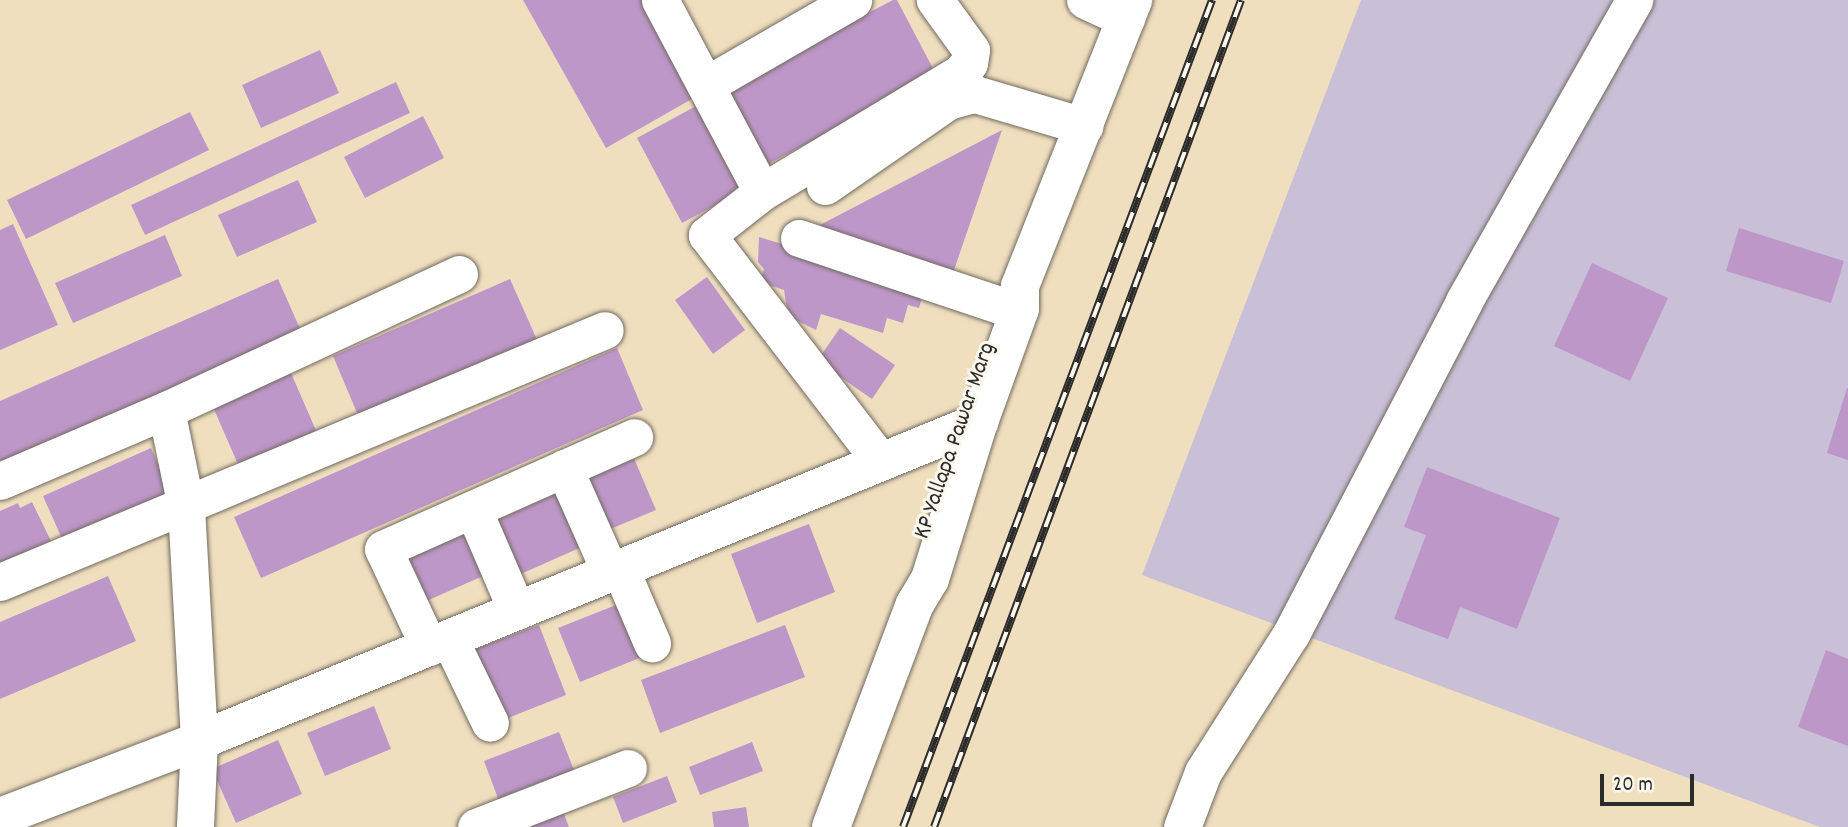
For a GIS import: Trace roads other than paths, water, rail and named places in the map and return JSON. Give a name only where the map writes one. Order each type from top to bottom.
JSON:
[{"type":"street","points":[[660,0],[762,192]]},
{"type":"street","points":[[706,85],[853,0]]},
{"type":"street","points":[[881,462],[707,235],[762,192],[960,73],[968,63],[971,50],[935,0]]},
{"type":"street","points":[[1085,0],[1129,10]]},
{"type":"street","points":[[1182,827],[1203,772],[1291,634],[1464,301],[1634,0]]},
{"type":"street","name":"KP Yallapa Pawar Marg","points":[[831,827],[915,604],[930,579],[969,426],[1020,309],[1011,296],[1084,126],[1129,10]]},
{"type":"street","points":[[825,186],[948,101],[975,94],[1084,126]]},
{"type":"street","points":[[799,238],[1011,296]]},
{"type":"street","points":[[0,481],[166,410],[459,274]]},
{"type":"street","points":[[0,582],[605,330]]},
{"type":"street","points":[[166,410],[186,506],[198,741],[195,827]]},
{"type":"street","points":[[0,817],[198,741],[969,426]]},
{"type":"street","points":[[490,723],[383,549],[634,437]]},
{"type":"street","points":[[564,468],[652,643]]},
{"type":"street","points":[[472,509],[517,611]]},
{"type":"street","points":[[476,827],[628,768]]},
{"type":"railway","points":[[903,827],[1212,0]]},
{"type":"railway","points":[[934,827],[1241,0]]}]
